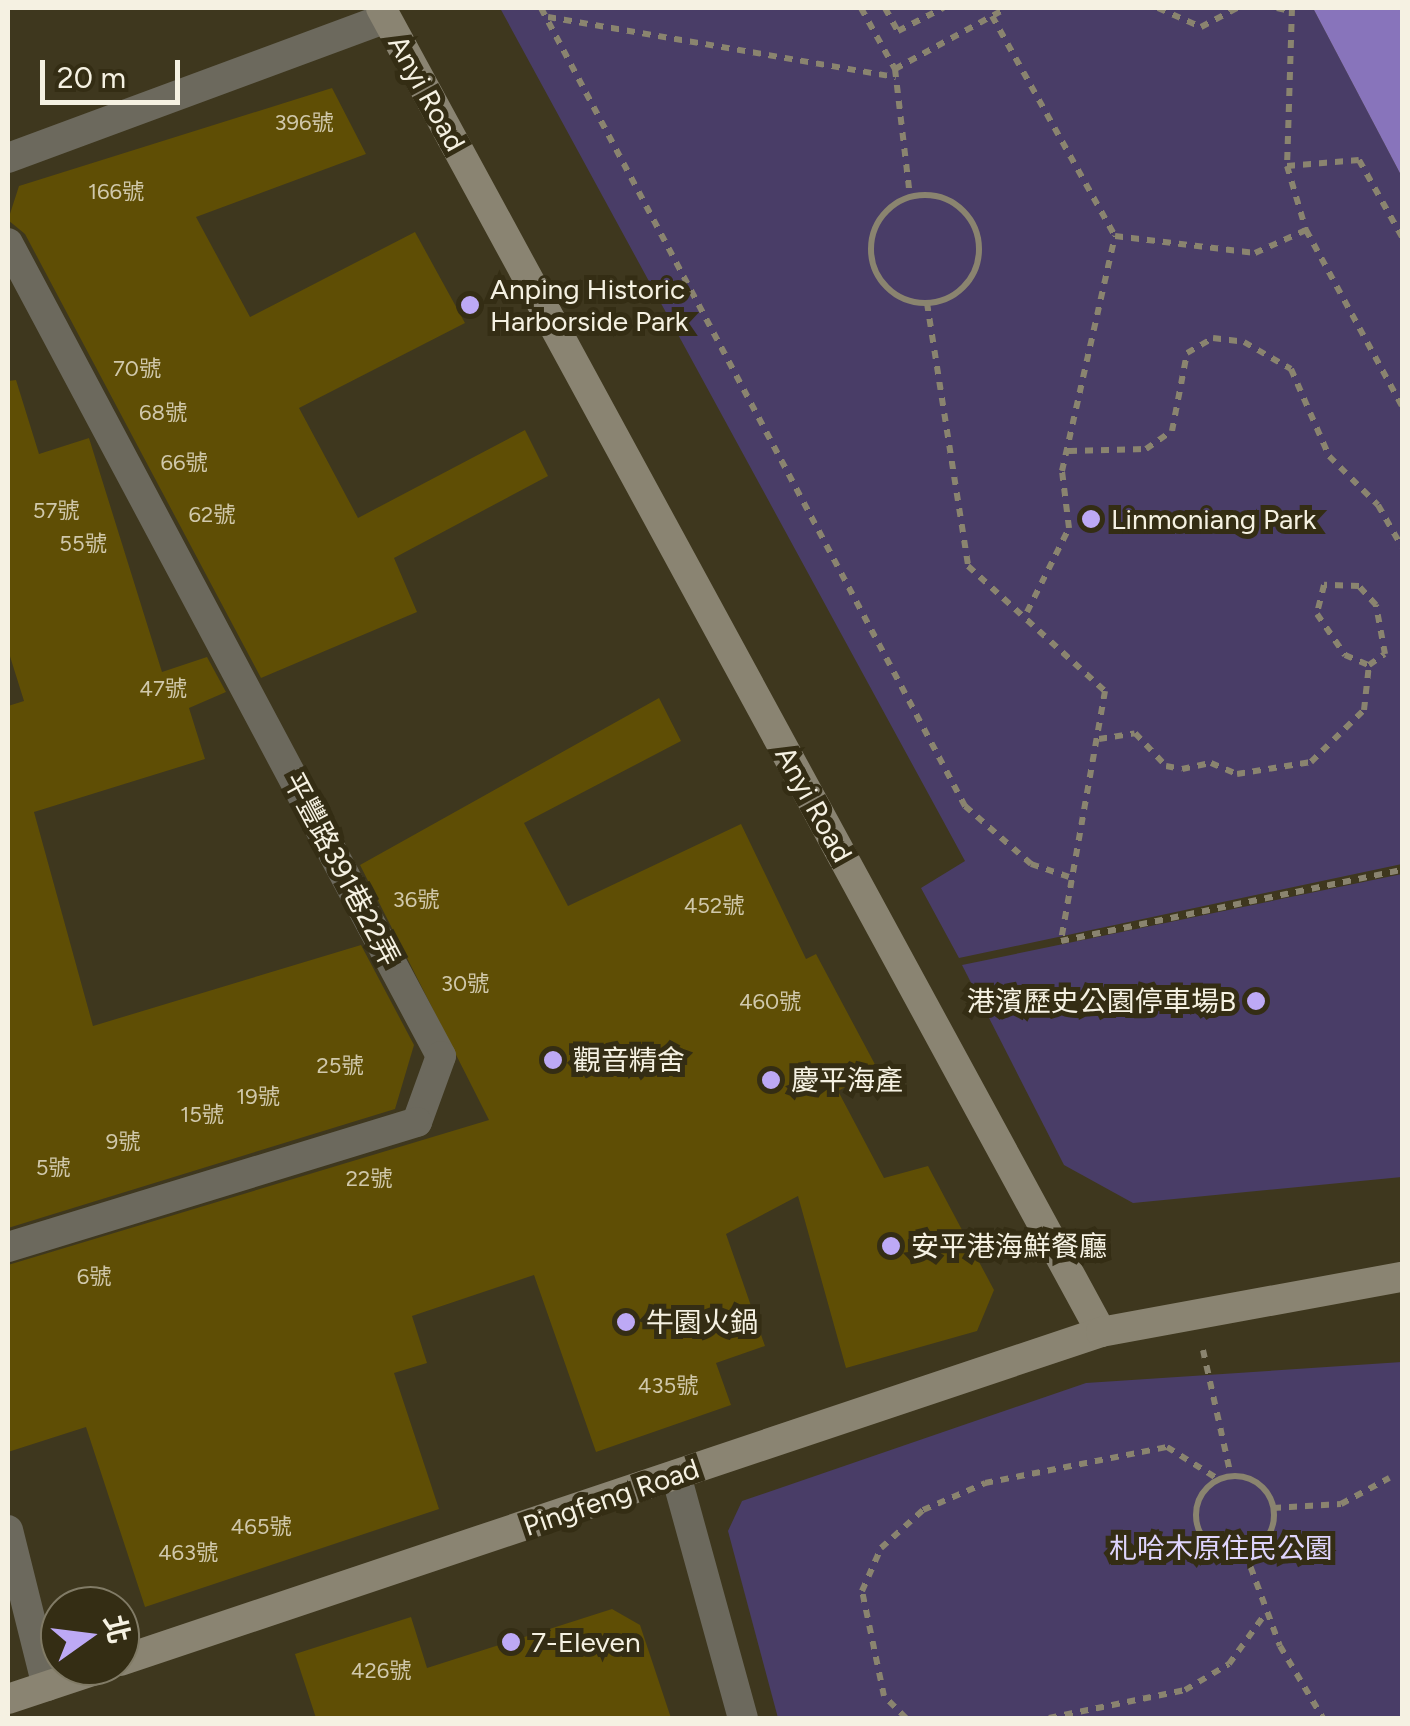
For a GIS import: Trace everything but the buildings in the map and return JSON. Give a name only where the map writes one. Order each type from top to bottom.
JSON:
[{"type":"street","points":[[8,158],[384,12]]},
{"type":"street","name":"Anyi Road","points":[[384,12],[1101,1332]]},
{"type":"street","name":"平豐路391巷22弄","points":[[8,243],[442,1056],[416,1122],[8,1247]]},
{"type":"street","points":[[1101,1332],[1402,1277]]},
{"type":"street","name":"Pingfeng Road","points":[[140,1655],[1101,1332]]},
{"type":"street","points":[[676,1475],[743,1718]]},
{"type":"street","points":[[8,1530],[40,1661]]},
{"type":"street","points":[[8,1699],[46,1686]]},
{"type":"path","points":[[544,8],[964,806],[1032,864],[1069,878]]},
{"type":"path","points":[[861,8],[895,73],[910,197]]},
{"type":"path","points":[[885,8],[898,31],[942,8]]},
{"type":"path","points":[[546,17],[895,73],[1008,8]]},
{"type":"path","points":[[1158,8],[1201,27],[1238,8]]},
{"type":"path","points":[[1277,8],[1294,10],[1287,166],[1306,230],[1402,406]]},
{"type":"path","points":[[992,16],[1115,236],[1062,471],[1068,528],[1028,612]]},
{"type":"path","points":[[1287,166],[1360,160],[1402,238]]},
{"type":"path","points":[[910,197],[946,198],[979,241],[972,276],[927,303],[894,294],[874,266],[881,217],[910,197]]},
{"type":"path","points":[[1115,236],[1255,253],[1306,230]]},
{"type":"path","points":[[927,303],[968,566],[979,586],[1028,612],[1104,691],[1099,739],[1069,878],[1061,940],[1402,870]]},
{"type":"path","points":[[1069,451],[1146,449],[1172,432],[1186,353],[1213,338],[1244,342],[1290,368],[1329,456],[1378,505],[1402,548]]},
{"type":"path","points":[[1324,585],[1359,586],[1376,605],[1386,654],[1369,665],[1345,656],[1317,614],[1324,585]]},
{"type":"path","points":[[1099,739],[1135,733],[1166,766],[1182,769],[1211,763],[1237,774],[1312,762],[1364,710],[1369,665]]},
{"type":"path","points":[[1194,1314],[1231,1476]]},
{"type":"path","points":[[906,1718],[884,1696],[862,1591],[881,1548],[923,1510],[985,1483],[1167,1447],[1218,1480]]},
{"type":"path","points":[[1231,1476],[1255,1480],[1273,1508],[1266,1538],[1245,1552],[1220,1550],[1200,1532],[1201,1496],[1218,1480],[1231,1476]]},
{"type":"path","points":[[1273,1508],[1342,1504],[1389,1478]]},
{"type":"path","points":[[1245,1552],[1265,1614],[1323,1718]]},
{"type":"path","points":[[1049,1718],[1185,1690],[1230,1664],[1265,1614]]},
{"type":"green space","name":"Linmoniang Park","points":[[500,8],[1313,8],[1402,177],[1402,864],[959,958],[921,888],[965,861]]},
{"type":"green space","points":[[1402,874],[1402,1177],[1133,1203],[1064,1165],[962,965]]},
{"type":"green space","name":"札哈木原住民公園","points":[[1402,1362],[1402,1718],[778,1718],[728,1531],[742,1501],[1086,1383]]},
{"type":"shaded area","points":[[1313,8],[1402,8],[1402,177]]},
{"type":"place","name":"Anping Historic Harborside Park","points":[[470,305]]},
{"type":"place","name":"Linmoniang Park","points":[[1091,519]]},
{"type":"place","name":"港濱歷史公園停車場B","points":[[1256,1001]]},
{"type":"place","name":"觀音精舍","points":[[553,1060]]},
{"type":"place","name":"慶平海產","points":[[771,1080]]},
{"type":"place","name":"安平港海鮮餐廳","points":[[891,1246]]},
{"type":"place","name":"牛園火鍋","points":[[626,1322]]},
{"type":"place","name":"7-Eleven","points":[[511,1642]]}]
